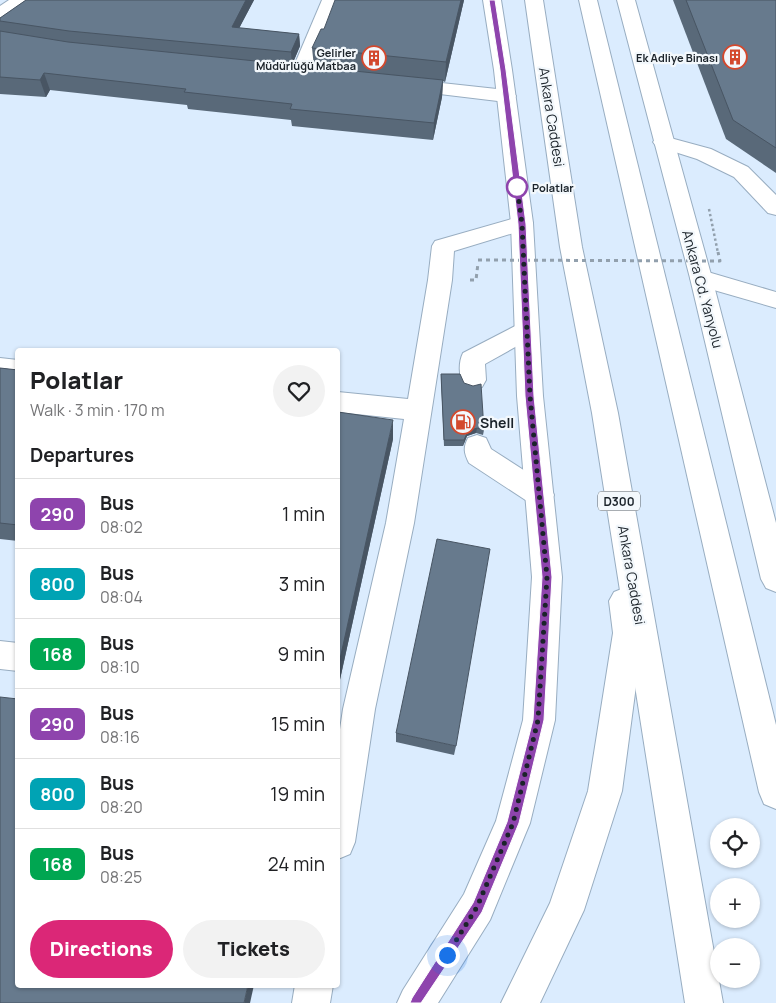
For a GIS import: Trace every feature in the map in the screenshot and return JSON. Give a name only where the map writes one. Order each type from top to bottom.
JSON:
[{"type":"main road","points":[[0,14],[21,0]]},
{"type":"main road","points":[[300,73],[331,0]]},
{"type":"main road","points":[[416,1003],[477,907],[513,823],[538,720],[547,577],[530,396],[522,224],[492,0]]},
{"type":"main road","name":"Ankara Caddesi","points":[[534,0],[572,247],[605,413],[704,1003]]},
{"type":"main road","points":[[588,0],[776,792]]},
{"type":"main road","name":"Ankara Cd. Yanyolu","points":[[626,0],[769,527],[776,579]]},
{"type":"main road","points":[[281,71],[320,75]]},
{"type":"main road","points":[[388,83],[506,96]]},
{"type":"main road","points":[[663,142],[704,154],[741,172],[776,208]]},
{"type":"main road","points":[[340,815],[348,707],[400,523],[440,280],[443,246],[522,224]]},
{"type":"main road","points":[[701,278],[776,300]]},
{"type":"main road","points":[[473,380],[472,360],[527,330]]},
{"type":"main road","points":[[0,367],[15,369]]},
{"type":"main road","points":[[340,402],[418,410]]},
{"type":"main road","points":[[520,1003],[566,910],[602,801],[621,688],[628,634],[605,413]]},
{"type":"main road","points":[[477,446],[478,455],[540,495]]},
{"type":"main road","points":[[0,655],[15,657]]},
{"type":"main road","points":[[311,1003],[314,988]]},
{"type":"path","points":[[478,260],[720,260],[709,209]]},
{"type":"building","points":[[26,0],[246,0],[232,27],[299,34],[291,52],[69,31],[0,21],[0,18]]},
{"type":"building","points":[[335,0],[461,0],[446,62],[312,48],[321,29],[324,29]]},
{"type":"building","name":"Ek Adliye Binası","points":[[686,0],[776,0],[776,148],[733,120]]},
{"type":"building","points":[[0,31],[68,42],[443,80],[434,123],[290,109],[292,104],[184,92],[186,89],[44,73],[40,80],[0,77]]},
{"type":"building","points":[[0,368],[15,370],[15,525],[0,523]]},
{"type":"building","points":[[441,374],[460,374],[464,383],[473,386],[481,384],[484,430],[477,428],[468,431],[464,440],[444,440]]},
{"type":"building","points":[[340,412],[393,420],[340,659]]},
{"type":"building","points":[[437,539],[490,549],[456,746],[396,733]]},
{"type":"building","points":[[0,697],[15,699],[15,988],[247,988],[244,1003],[0,1003]]},
{"type":"bus line","name":"290","points":[[416,1003],[477,907],[513,823],[538,720],[547,577],[530,396],[522,224],[503,70],[492,0]]},
{"type":"place","name":"Ek Adliye Binası","points":[[735,57]]},
{"type":"place","name":"Gelirler Müdürlüğü Matbaa","points":[[374,58]]},
{"type":"place","name":"Polatlar","points":[[517,187]]},
{"type":"place","name":"Shell","points":[[463,422]]},
{"type":"route","points":[[447,955],[477,907],[513,823],[538,720],[547,577],[530,396],[522,224],[517,187]]}]
